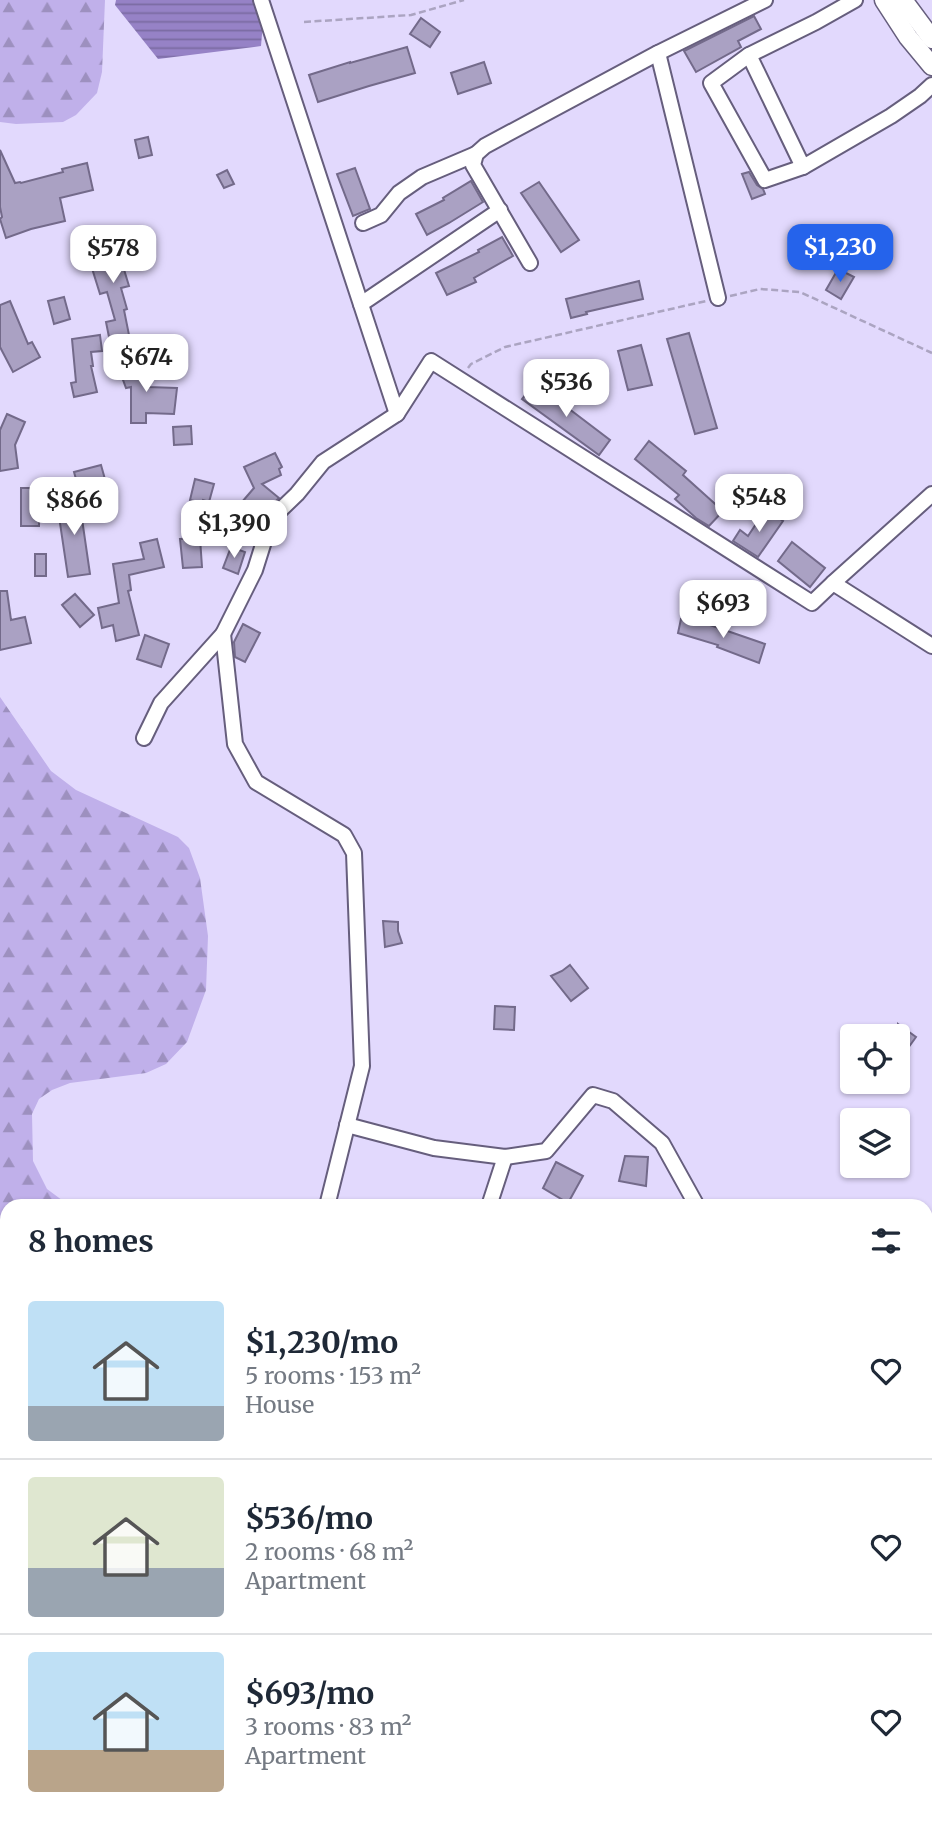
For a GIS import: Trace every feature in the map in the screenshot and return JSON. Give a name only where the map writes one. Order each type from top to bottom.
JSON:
[{"type":"main road","points":[[884,0],[908,37],[932,66]]},
{"type":"main road","points":[[903,0],[932,39]]},
{"type":"street","points":[[261,0],[397,414]]},
{"type":"street","points":[[363,223],[381,215],[398,193],[422,177],[476,155],[485,146],[658,53],[765,0]]},
{"type":"street","points":[[855,0],[749,55],[710,83],[765,180],[803,167],[891,116],[932,85]]},
{"type":"street","points":[[658,53],[718,298]]},
{"type":"street","points":[[749,55],[803,167]]},
{"type":"street","points":[[476,155],[473,165],[530,263]]},
{"type":"street","points":[[361,304],[500,210]]},
{"type":"street","points":[[144,737],[161,703],[223,634],[255,570],[271,519],[298,494],[323,462],[397,414],[431,361],[812,603],[932,494]]},
{"type":"street","points":[[833,583],[932,646]]},
{"type":"street","points":[[223,634],[234,744],[256,782],[344,835],[355,853],[362,1066],[329,1199]]},
{"type":"street","points":[[347,1125],[434,1148],[505,1157],[546,1150],[593,1095],[613,1101],[662,1143],[693,1199]]},
{"type":"street","points":[[491,1199],[505,1157]]},
{"type":"path","points":[[304,22],[411,15],[464,0]]},
{"type":"path","points":[[460,379],[471,364],[505,347],[760,289],[800,292],[932,353]]},
{"type":"green space","points":[[0,0],[105,0],[102,72],[97,93],[76,115],[63,122],[0,122]]},
{"type":"green space","points":[[0,697],[51,771],[76,790],[178,837],[189,848],[200,878],[208,936],[206,990],[187,1042],[166,1064],[146,1073],[70,1083],[39,1099],[32,1114],[33,1161],[47,1189],[61,1199],[0,1199]]},
{"type":"shaded area","points":[[116,0],[255,0],[263,22],[261,46],[158,59],[115,5]]},
{"type":"building","points":[[754,16],[761,29],[738,41],[741,47],[696,72],[684,51]]},
{"type":"building","points":[[421,18],[440,32],[430,47],[410,34]]},
{"type":"building","points":[[407,47],[415,73],[318,102],[309,75]]},
{"type":"building","points":[[484,62],[491,83],[458,94],[451,73]]},
{"type":"building","points":[[148,137],[152,155],[139,158],[135,140]]},
{"type":"building","points":[[0,150],[15,183],[63,172],[62,169],[87,163],[93,190],[60,198],[65,221],[6,238],[0,219]]},
{"type":"building","points":[[355,168],[370,209],[353,216],[337,174]]},
{"type":"building","points":[[227,170],[234,184],[224,188],[217,175]]},
{"type":"building","points":[[749,172],[765,194],[752,199],[742,174]]},
{"type":"building","points":[[471,181],[483,202],[427,235],[416,214],[444,200],[443,198]]},
{"type":"building","points":[[539,182],[579,240],[561,252],[521,193]]},
{"type":"building","points":[[115,232],[129,286],[121,288],[127,309],[124,310],[130,340],[122,342],[110,342],[106,322],[115,320],[107,292],[100,294],[91,265],[99,262],[96,253],[103,250],[98,238]]},
{"type":"building","points":[[502,237],[513,256],[474,278],[476,282],[447,295],[436,273],[479,252],[478,250]]},
{"type":"building","points":[[838,269],[854,277],[841,299],[826,290]]},
{"type":"building","points":[[639,281],[643,299],[571,318],[566,299]]},
{"type":"building","points":[[64,297],[70,319],[54,324],[48,301]]},
{"type":"building","points":[[10,301],[28,344],[32,342],[40,357],[13,372],[0,347],[0,305]]},
{"type":"building","points":[[689,333],[717,428],[695,434],[667,339]]},
{"type":"building","points":[[100,335],[102,351],[91,352],[97,392],[74,397],[71,383],[76,382],[72,339]]},
{"type":"building","points":[[641,345],[652,385],[628,390],[618,351]]},
{"type":"building","points":[[139,359],[148,387],[177,388],[174,414],[146,413],[146,423],[131,423],[131,387],[126,388],[118,366]]},
{"type":"building","points":[[535,383],[610,440],[599,455],[522,399]]},
{"type":"building","points":[[7,414],[25,422],[15,445],[18,468],[0,471],[0,430]]},
{"type":"building","points":[[191,426],[192,444],[174,445],[173,427]]},
{"type":"building","points":[[649,441],[686,471],[683,475],[723,511],[709,526],[675,499],[679,495],[635,459]]},
{"type":"building","points":[[275,453],[282,467],[279,469],[281,475],[262,484],[279,498],[261,518],[242,502],[254,488],[244,467]]},
{"type":"building","points":[[101,465],[108,490],[81,497],[74,472]]},
{"type":"building","points":[[195,479],[214,484],[209,502],[190,500]]},
{"type":"building","points":[[21,488],[40,488],[39,526],[21,526]]},
{"type":"building","points":[[83,500],[85,519],[82,519],[90,574],[68,577],[57,503]]},
{"type":"building","points":[[766,509],[783,521],[758,557],[733,541],[740,530],[748,536]]},
{"type":"building","points":[[200,538],[202,567],[183,568],[180,539]]},
{"type":"building","points":[[157,539],[164,567],[129,575],[131,590],[128,591],[139,635],[116,641],[113,625],[102,628],[98,608],[119,603],[113,564],[144,559],[140,543]]},
{"type":"building","points":[[792,542],[825,568],[810,587],[778,561]]},
{"type":"building","points":[[231,547],[245,552],[238,574],[223,568]]},
{"type":"building","points":[[35,554],[46,554],[46,576],[35,576]]},
{"type":"building","points":[[0,591],[7,591],[11,620],[25,617],[31,643],[0,650]]},
{"type":"building","points":[[75,594],[94,615],[80,627],[62,605]]},
{"type":"building","points":[[681,619],[710,625],[765,644],[759,663],[717,647],[718,645],[678,633]]},
{"type":"building","points":[[243,624],[260,633],[245,662],[235,657],[234,642]]},
{"type":"building","points":[[145,635],[169,644],[161,667],[137,659]]},
{"type":"building","points":[[383,921],[398,922],[402,943],[385,947]]},
{"type":"building","points":[[570,965],[588,988],[571,1001],[551,976]]},
{"type":"building","points":[[495,1006],[515,1007],[514,1030],[494,1029]]},
{"type":"building","points":[[910,1033],[916,1037],[910,1045]]},
{"type":"building","points":[[625,1156],[648,1157],[646,1186],[619,1181]]},
{"type":"building","points":[[556,1162],[583,1176],[570,1199],[561,1199],[543,1188]]}]
